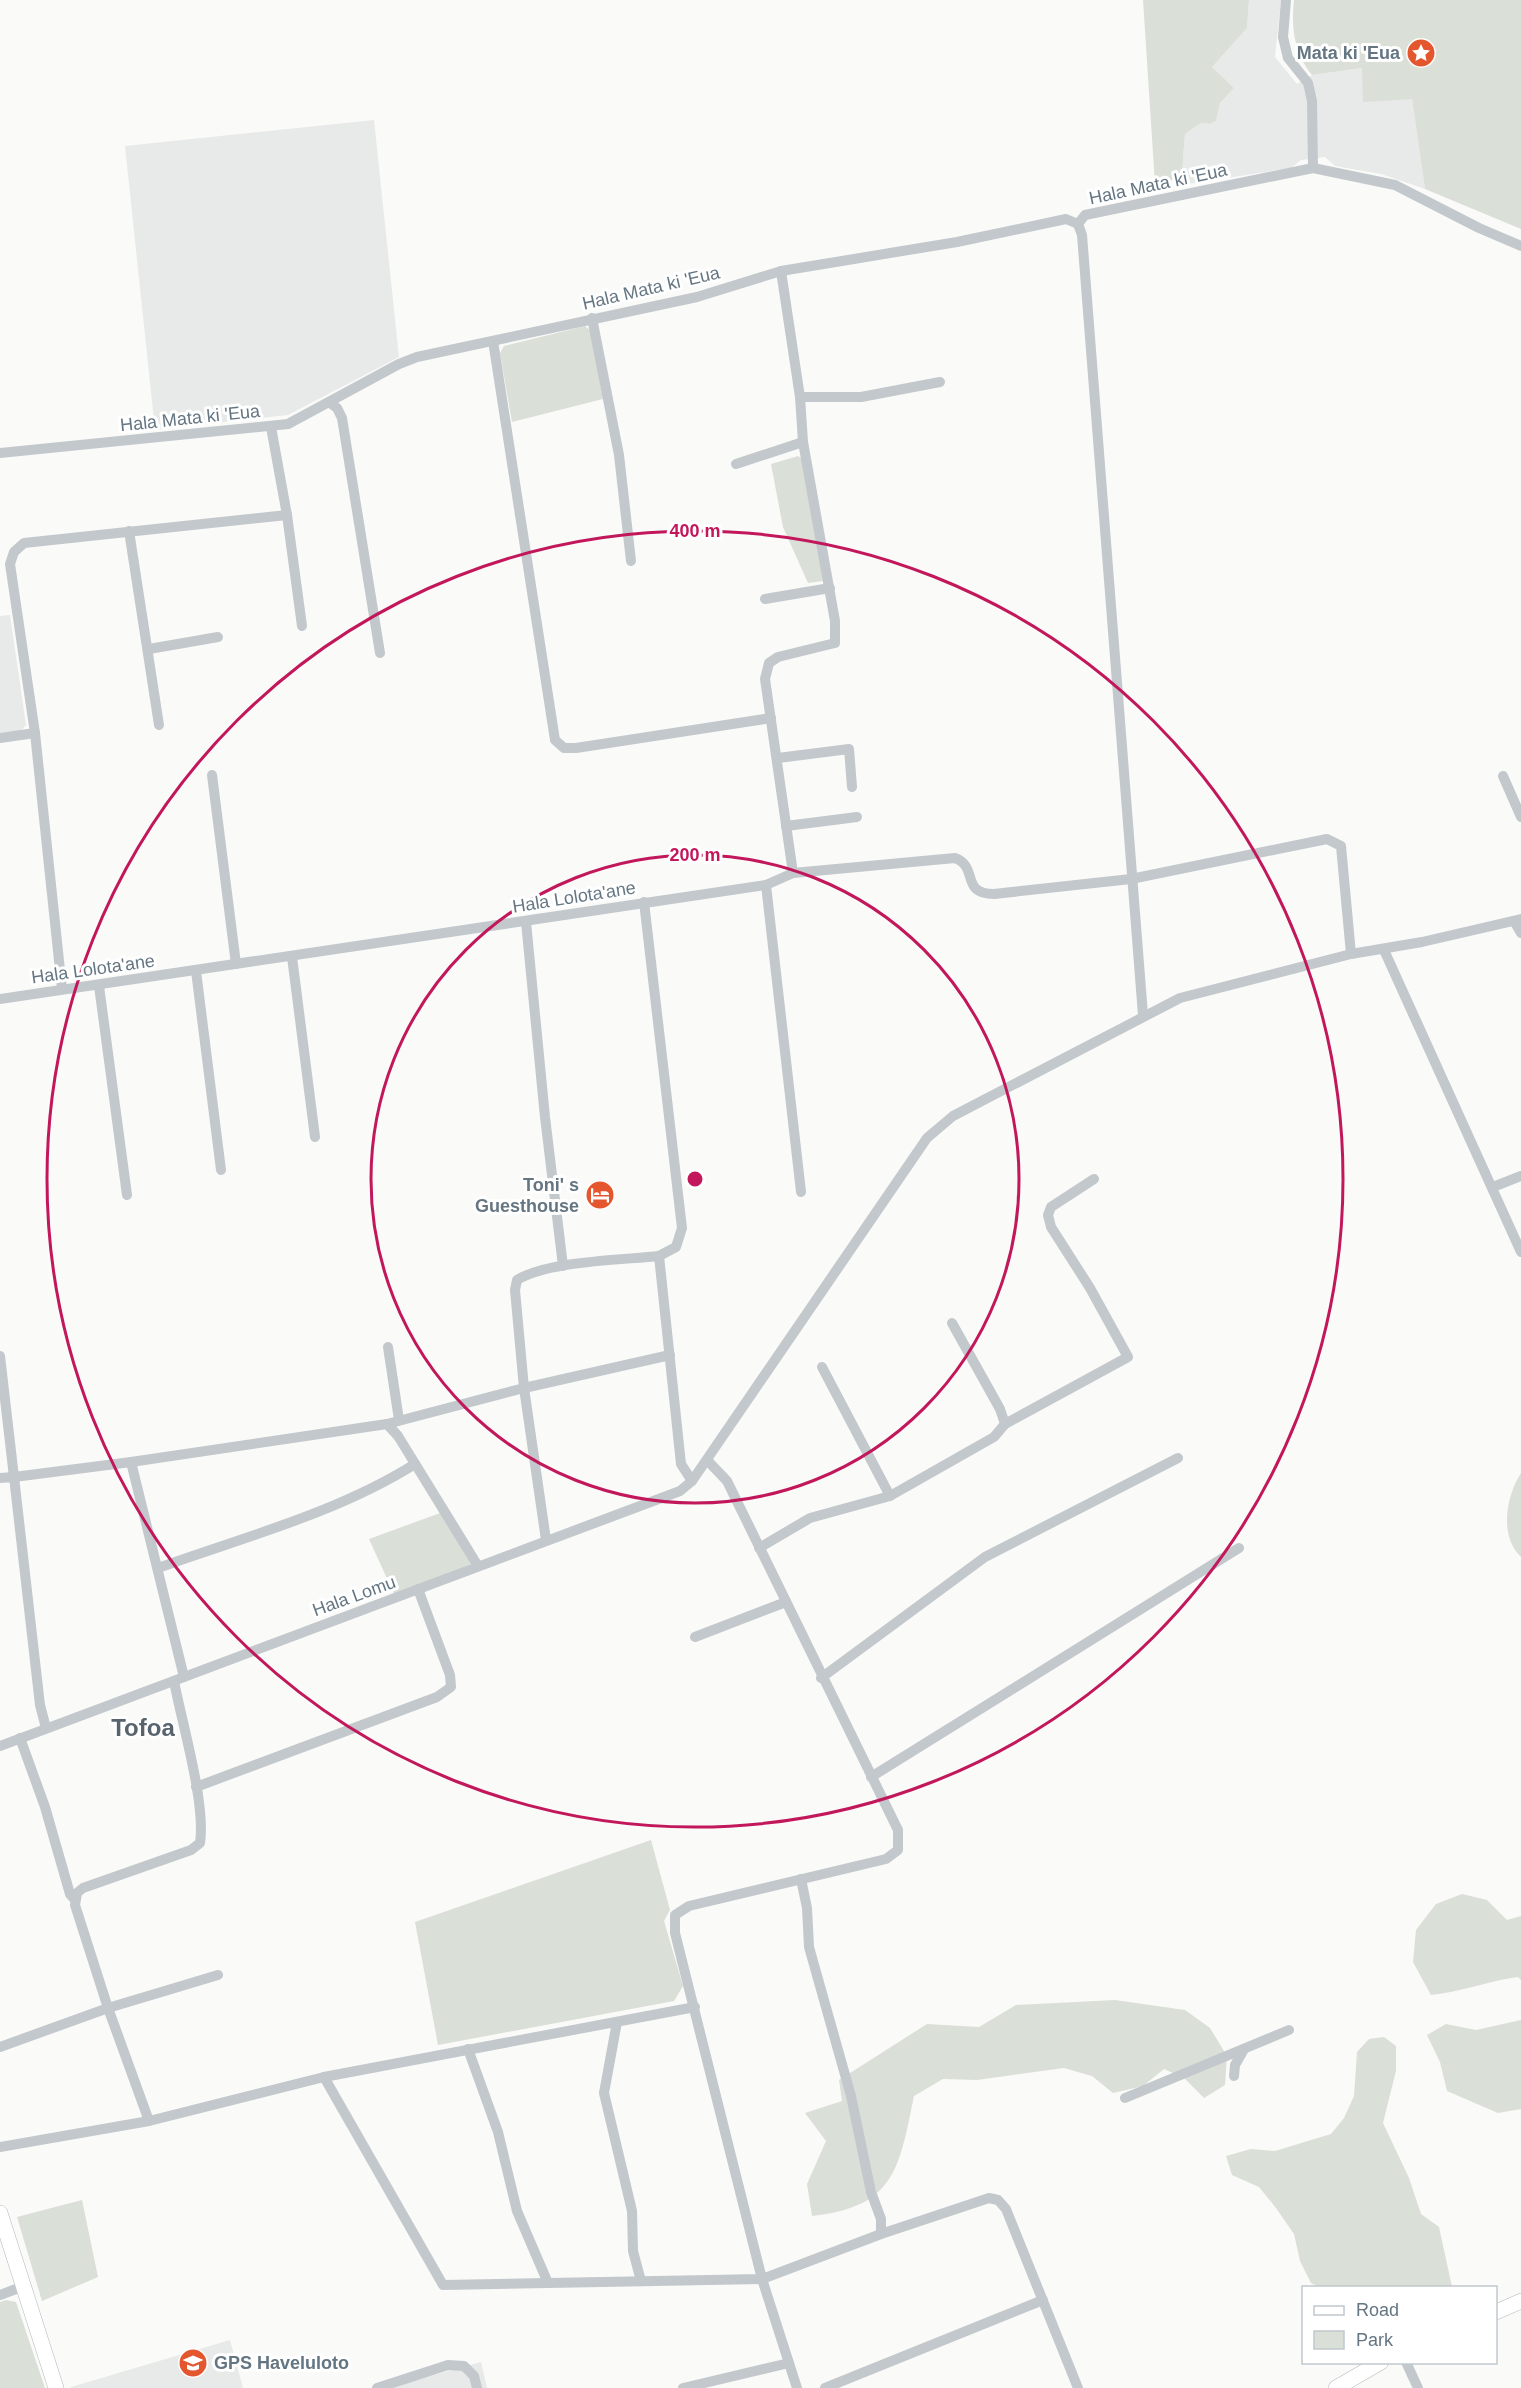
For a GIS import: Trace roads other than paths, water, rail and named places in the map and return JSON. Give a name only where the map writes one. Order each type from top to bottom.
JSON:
[{"type":"main road","points":[[0,2213],[56,2388]]},
{"type":"main road","points":[[1497,2312],[1521,2301]]},
{"type":"main road","points":[[1336,2388],[1378,2364]]},
{"type":"street","points":[[1286,0],[1283,37],[1288,58],[1308,84],[1312,101],[1313,168],[1395,185],[1479,228],[1521,246]]},
{"type":"street","name":"Hala Mata ki 'Eua","points":[[0,453],[288,424],[399,364],[592,318],[697,297],[781,271],[957,242],[1066,219],[1078,224],[1085,215],[1313,168]]},
{"type":"street","points":[[1078,224],[1082,235],[1143,1015]]},
{"type":"street","points":[[781,271],[800,397],[803,442],[830,588],[835,643],[778,657],[769,663],[765,680],[793,873]]},
{"type":"street","points":[[592,318],[619,454],[631,561]]},
{"type":"street","points":[[493,341],[555,740],[564,748],[576,748],[771,718]]},
{"type":"street","points":[[800,397],[861,397],[940,382]]},
{"type":"street","points":[[330,403],[338,408],[342,418],[380,653]]},
{"type":"street","points":[[271,427],[287,515],[302,626]]},
{"type":"street","points":[[736,464],[803,442]]},
{"type":"street","points":[[62,989],[35,734],[10,564],[14,552],[24,543],[287,515]]},
{"type":"street","points":[[129,531],[159,725]]},
{"type":"street","points":[[0,580],[12,578]]},
{"type":"street","points":[[765,599],[830,588]]},
{"type":"street","points":[[149,650],[219,637]]},
{"type":"street","points":[[0,738],[35,734]]},
{"type":"street","points":[[778,758],[849,749],[852,787]]},
{"type":"street","points":[[212,776],[236,964]]},
{"type":"street","points":[[1503,776],[1521,818]]},
{"type":"street","points":[[786,826],[857,817]]},
{"type":"street","name":"Hala Lolota'ane","points":[[0,999],[766,885],[793,873],[955,858],[963,861],[968,869],[972,886],[982,894],[1131,879],[1327,839],[1341,846],[1351,954]]},
{"type":"street","points":[[766,885],[801,1192]]},
{"type":"street","points":[[546,1540],[524,1388],[514,1290],[517,1280],[526,1274],[563,1266],[659,1256],[676,1247],[682,1228],[644,902]]},
{"type":"street","points":[[1517,920],[1521,933]]},
{"type":"street","name":"Hala Lomu","points":[[0,1746],[680,1491],[692,1481],[707,1460],[927,1138],[953,1116],[1143,1015],[1180,998],[1351,954],[1384,950],[1517,920]]},
{"type":"street","points":[[526,922],[545,1117],[563,1266]]},
{"type":"street","points":[[1384,950],[1521,1251]]},
{"type":"street","points":[[292,957],[315,1137]]},
{"type":"street","points":[[196,971],[221,1170]]},
{"type":"street","points":[[99,986],[127,1195]]},
{"type":"street","points":[[1493,1186],[1521,1176]]},
{"type":"street","points":[[759,1548],[810,1518],[890,1496],[994,1437],[1005,1424],[1128,1357],[1090,1288],[1051,1227],[1048,1215],[1052,1206],[1094,1179]]},
{"type":"street","points":[[659,1256],[681,1464],[692,1481]]},
{"type":"street","points":[[952,1323],[1000,1409],[1005,1424]]},
{"type":"street","points":[[388,1347],[399,1420]]},
{"type":"street","points":[[0,1478],[131,1462],[387,1424],[524,1388],[669,1355]]},
{"type":"street","points":[[0,1356],[40,1705],[46,1728]]},
{"type":"street","points":[[822,1367],[890,1496]]},
{"type":"street","points":[[387,1424],[398,1436],[478,1566]]},
{"type":"street","points":[[821,1678],[986,1557],[1178,1458]]},
{"type":"street","points":[[707,1460],[727,1482],[897,1830],[898,1850],[886,1858],[689,1905],[675,1914],[675,1933],[762,2279],[797,2388]]},
{"type":"street","points":[[131,1462],[184,1677]]},
{"type":"street","points":[[158,1568],[348,1500],[415,1464]]},
{"type":"street","points":[[871,1777],[1239,1548]]},
{"type":"street","points":[[196,1787],[437,1697],[451,1687],[450,1675],[418,1589]]},
{"type":"street","points":[[694,1637],[786,1602]]},
{"type":"street","points":[[75,1900],[83,1888],[191,1850],[200,1843],[202,1830],[196,1787],[174,1682]]},
{"type":"street","points":[[20,1738],[45,1807],[70,1894],[75,1900],[108,2008],[149,2121]]},
{"type":"street","points":[[801,1879],[807,1908],[809,1947],[850,2096],[871,2192],[881,2219],[882,2234]]},
{"type":"street","points":[[0,2047],[108,2008],[218,1975]]},
{"type":"street","points":[[0,2147],[149,2121],[324,2078],[695,2007]]},
{"type":"street","points":[[617,2022],[604,2093],[632,2211],[633,2251],[641,2281]]},
{"type":"street","points":[[1125,2098],[1289,2030]]},
{"type":"street","points":[[468,2049],[498,2132],[517,2211],[548,2283]]},
{"type":"street","points":[[1234,2076],[1235,2066],[1243,2051]]},
{"type":"street","points":[[324,2078],[443,2285],[762,2279],[882,2234],[988,2198],[998,2200],[1006,2209],[1078,2388]]},
{"type":"street","points":[[0,2295],[24,2286]]},
{"type":"street","points":[[825,2388],[1043,2300]]},
{"type":"street","points":[[683,2388],[789,2363]]},
{"type":"street","points":[[1407,2364],[1418,2388]]},
{"type":"street","points":[[377,2388],[448,2365],[464,2366],[474,2376],[477,2388]]},
{"type":"place","name":"Mata ki 'Eua","points":[[1421,53]]},
{"type":"place","name":"Toni' s Guesthouse","points":[[600,1195]]},
{"type":"place","name":"GPS Haveluloto","points":[[193,2363]]},
{"type":"district","name":"Tofoa","points":[[143,1728]]}]
